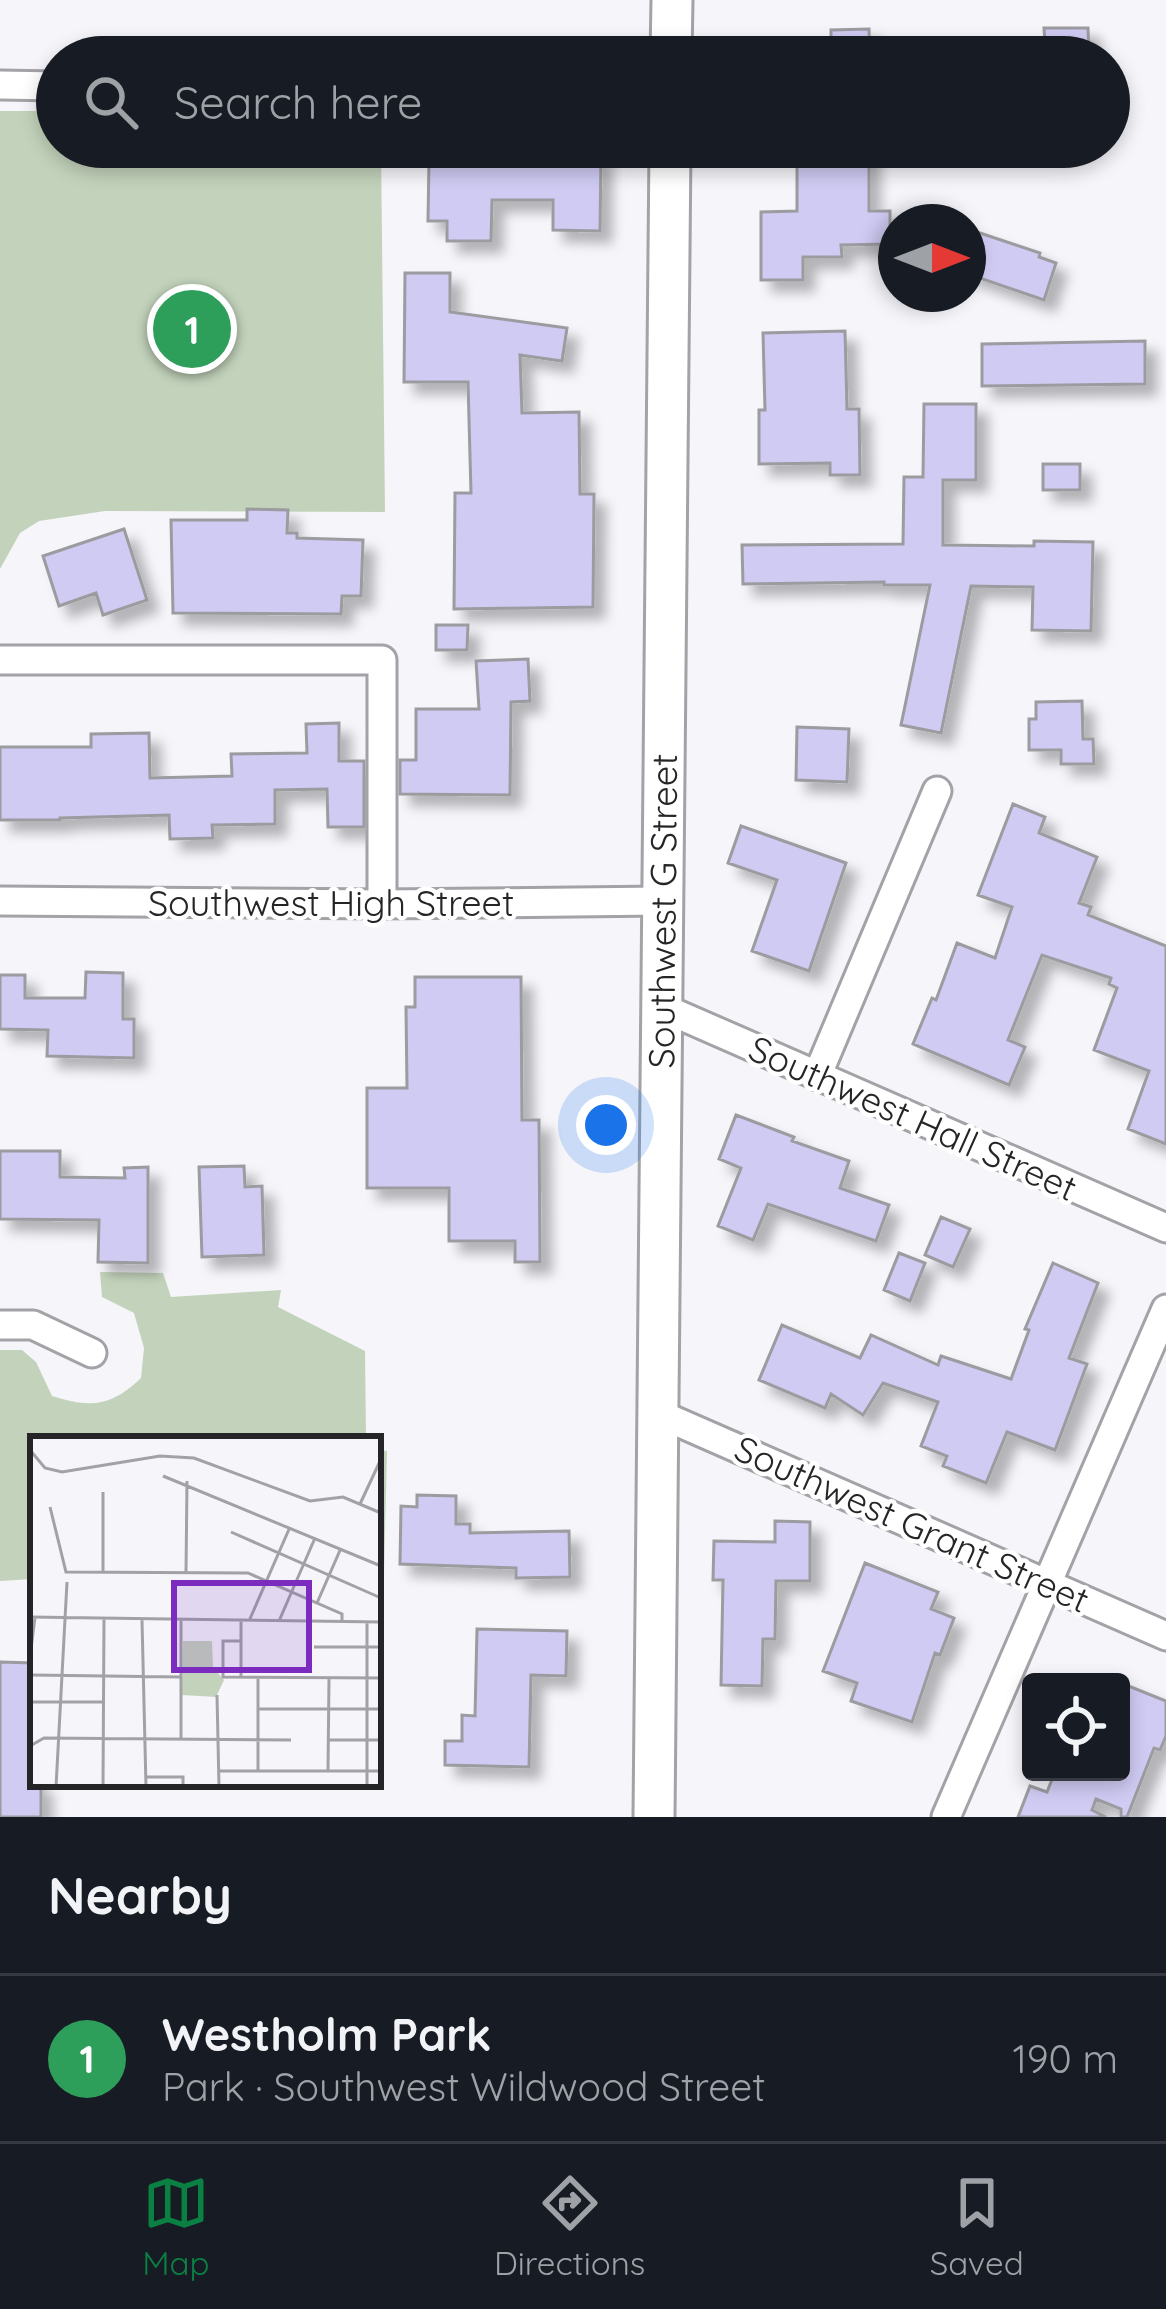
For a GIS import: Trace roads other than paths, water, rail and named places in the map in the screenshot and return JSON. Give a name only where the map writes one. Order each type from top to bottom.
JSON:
[{"type":"main road","points":[[671,36],[672,0]]},
{"type":"main road","name":"Southwest G Street","points":[[654,1817],[670,168]]},
{"type":"street","points":[[0,85],[36,86]]},
{"type":"street","points":[[0,660],[382,660],[382,904]]},
{"type":"street","points":[[817,1076],[938,791]]},
{"type":"street","name":"Southwest High Street","points":[[0,902],[662,901]]},
{"type":"street","name":"Southwest Hall Street","points":[[661,1007],[1166,1228]]},
{"type":"street","points":[[946,1817],[1166,1309]]},
{"type":"street","points":[[0,1325],[33,1325],[92,1353]]},
{"type":"street","name":"Southwest Grant Street","points":[[658,1413],[1166,1636]]},
{"type":"place","name":"Westholm Park","points":[[192,329]]}]
